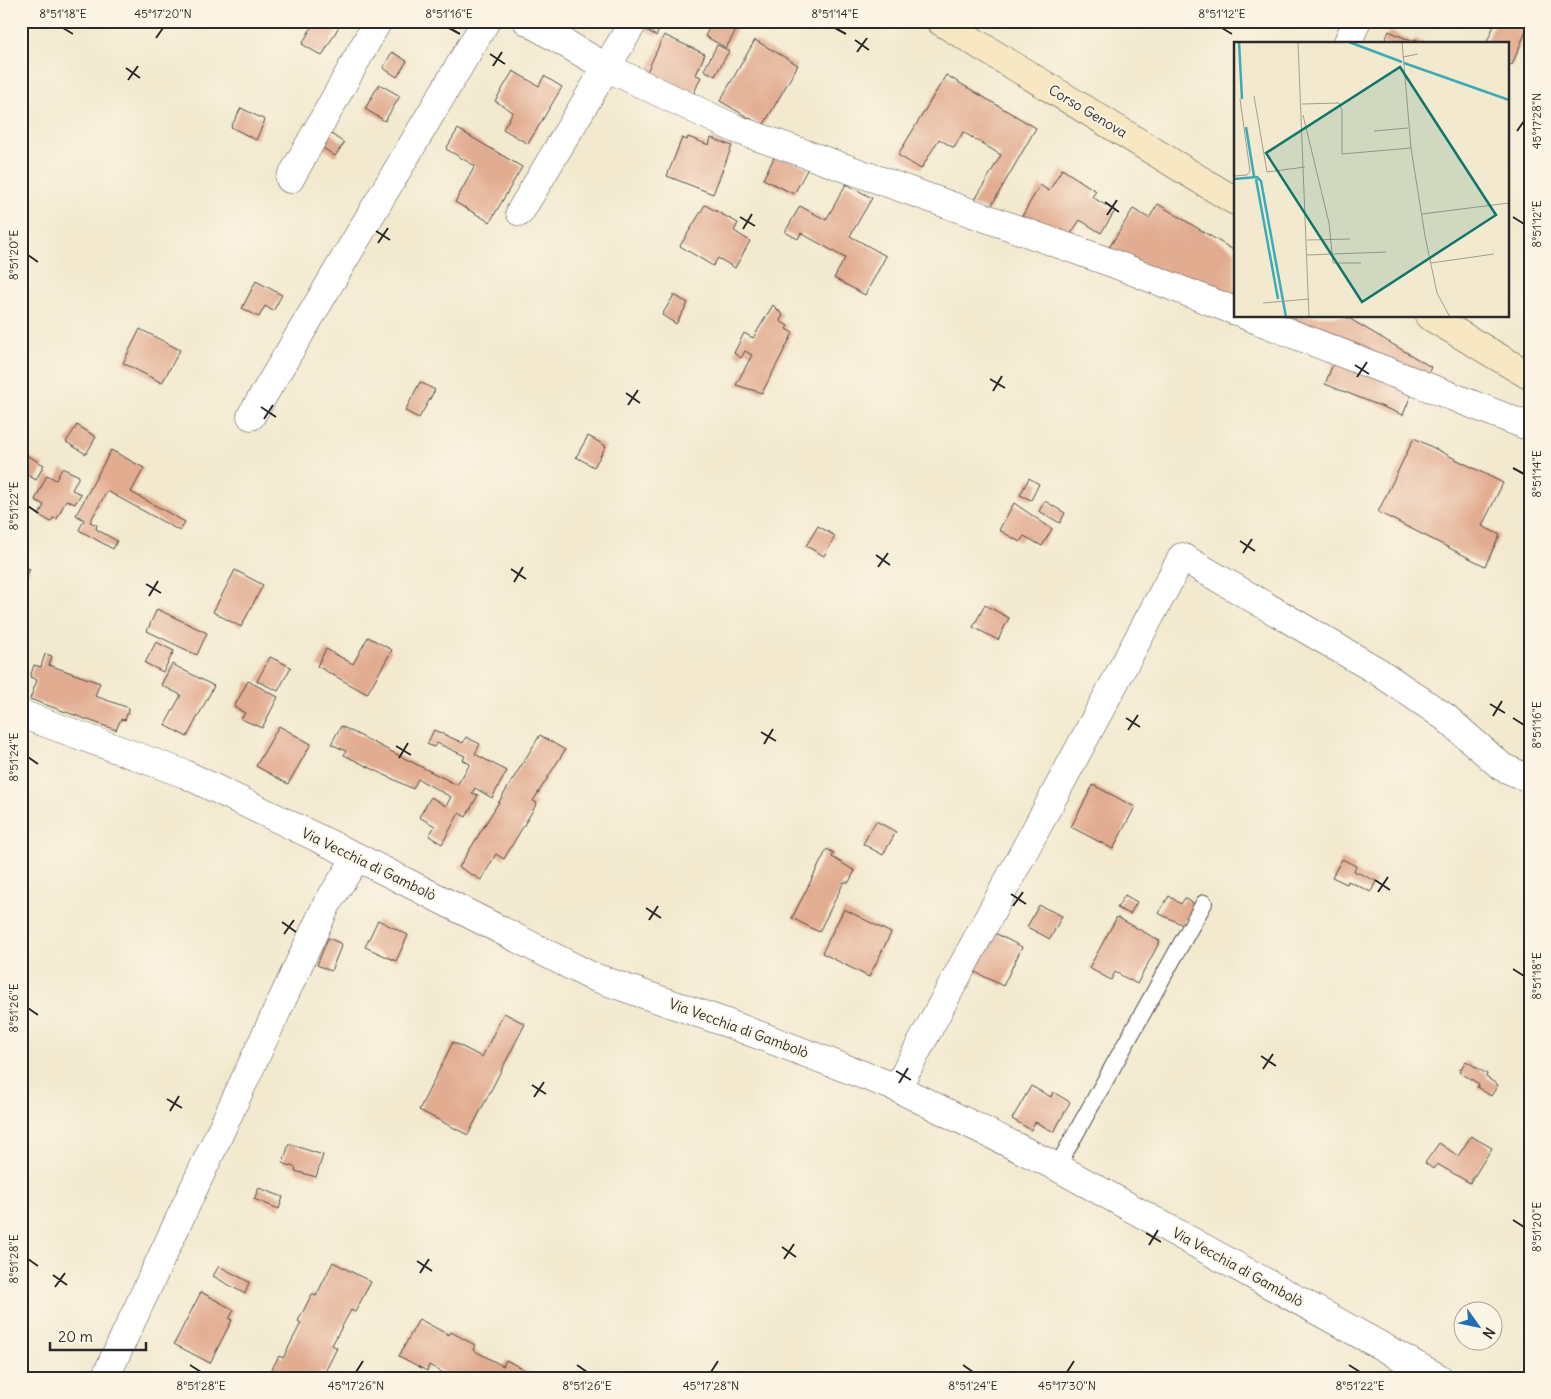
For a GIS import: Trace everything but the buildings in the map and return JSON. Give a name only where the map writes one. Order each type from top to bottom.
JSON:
[{"type":"main road","name":"Corso Genova","points":[[940,21],[1234,200]]},
{"type":"main road","points":[[1433,318],[1530,376]]},
{"type":"street","points":[[290,179],[378,21]]},
{"type":"street","points":[[251,416],[486,21]]},
{"type":"street","points":[[527,21],[606,67],[736,129],[1112,263],[1234,311]]},
{"type":"street","points":[[520,212],[634,21]]},
{"type":"street","points":[[1348,42],[1358,21]]},
{"type":"street","points":[[1252,318],[1530,428]]},
{"type":"street","points":[[897,1088],[1182,557],[1379,672],[1445,717],[1502,767],[1530,778]]},
{"type":"street","name":"Via Vecchia di Gambolò","points":[[21,714],[185,774],[357,857],[591,976],[727,1023],[897,1088],[1057,1167],[1439,1378]]},
{"type":"street","points":[[105,1378],[327,904],[357,857]]},
{"type":"lane","points":[[1057,1167],[1204,903]]}]
